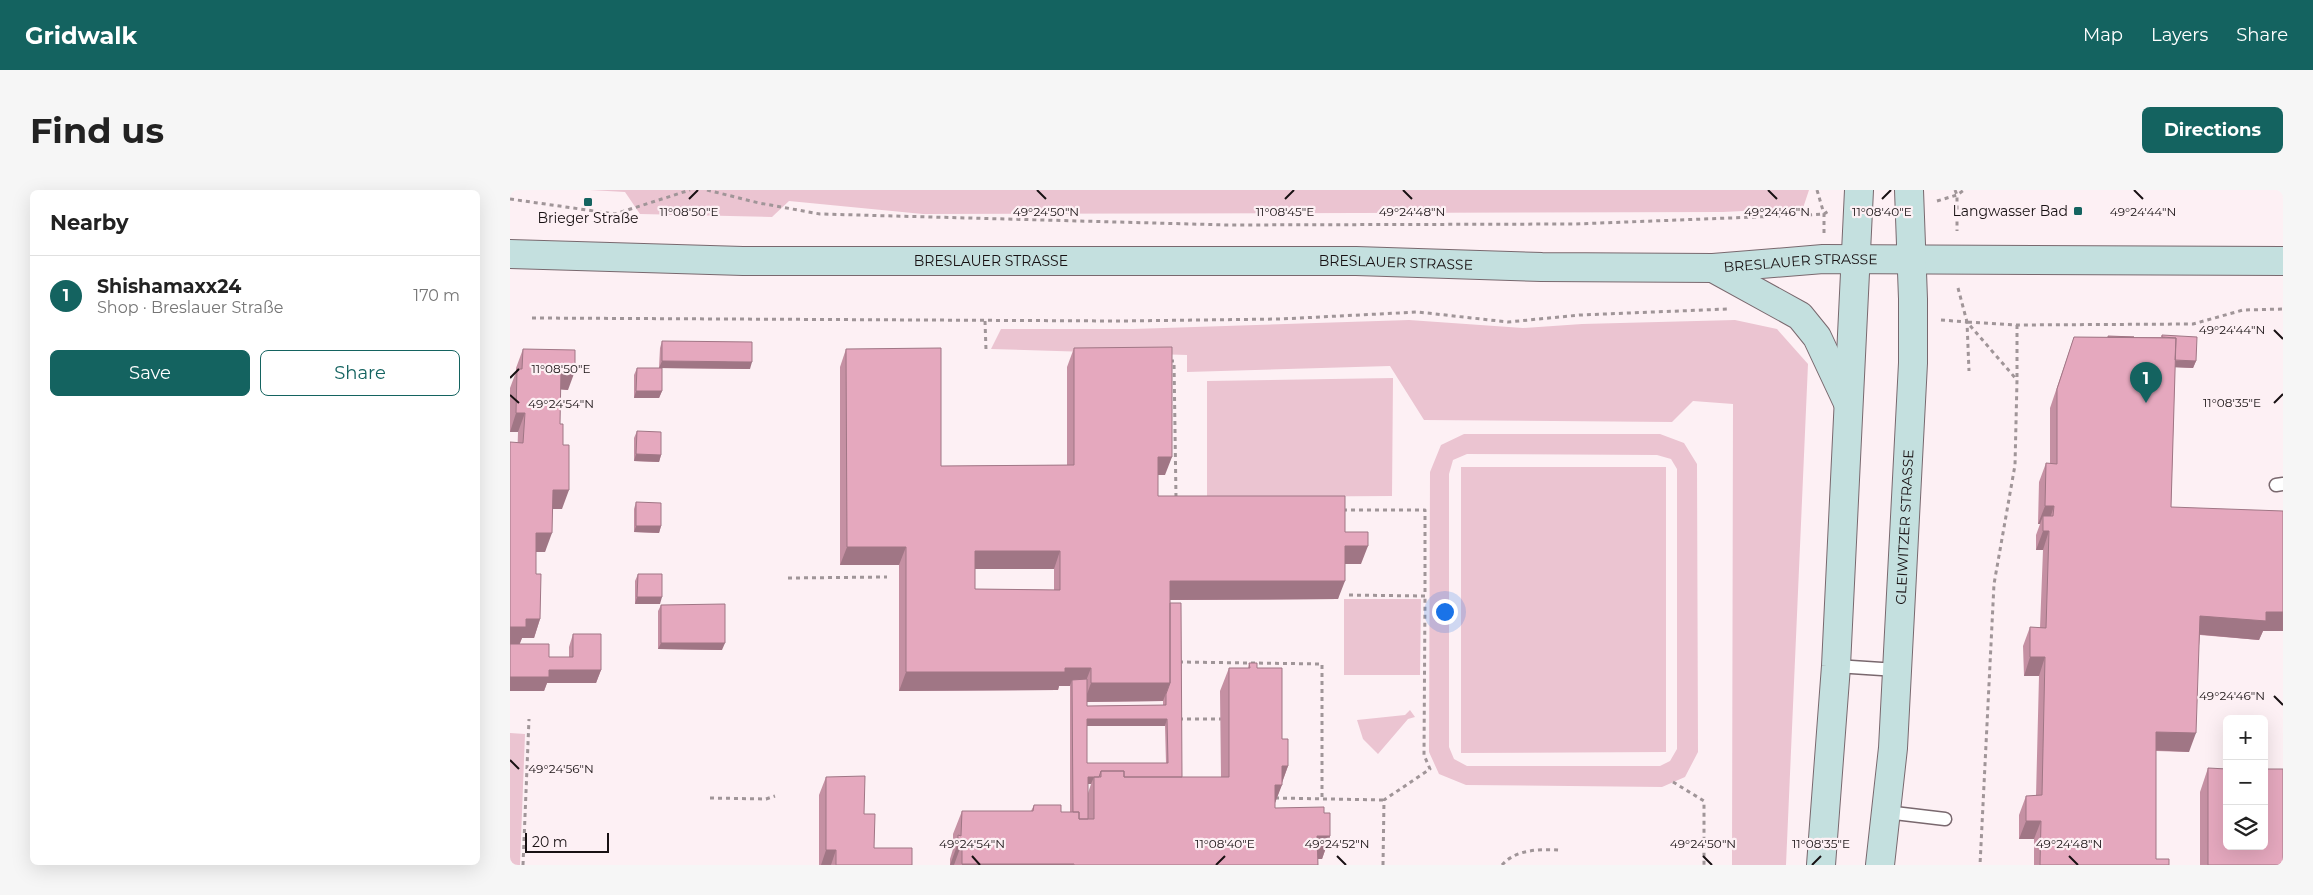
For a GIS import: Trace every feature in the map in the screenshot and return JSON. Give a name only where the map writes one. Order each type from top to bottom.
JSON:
[{"type":"main road","points":[[1821,865],[1836,666],[1858,196]]},
{"type":"main road","name":"GLEIWITZER STRASSE","points":[[1880,865],[1893,748],[1913,363],[1909,196]]},
{"type":"main road","name":"BRESLAUER STRASSE","points":[[510,254],[743,261],[1356,261],[1542,267],[1713,268],[1797,260],[1855,259],[2283,261]]},
{"type":"main road","points":[[1713,268],[1774,300],[1800,316],[1808,324],[1817,337],[1848,404]]},
{"type":"lane","points":[[1836,666],[1897,670]]},
{"type":"lane","points":[[1886,812],[1945,819]]},
{"type":"path","points":[[510,199],[615,214],[690,190]]},
{"type":"path","points":[[707,190],[759,203],[820,214],[1228,225],[1575,224],[1824,214],[1841,203],[1858,196]]},
{"type":"path","points":[[1817,190],[1824,214]]},
{"type":"path","points":[[1955,190],[1957,195],[1958,294],[1967,322],[2017,380]]},
{"type":"path","points":[[1909,196],[1942,201],[1964,190]]},
{"type":"path","points":[[532,318],[986,321],[1280,319],[1418,312],[1508,322],[1715,309]]},
{"type":"path","points":[[1967,322],[2017,325],[2193,324],[2243,310],[2283,309]]},
{"type":"path","points":[[986,321],[986,350]]},
{"type":"path","points":[[1980,865],[1994,584],[2016,465],[2017,325]]},
{"type":"path","points":[[1164,361],[1174,361],[1176,500]]},
{"type":"path","points":[[1273,798],[1384,800],[1430,769],[1424,755],[1425,510],[1340,510]]},
{"type":"path","points":[[788,578],[887,577]]},
{"type":"path","points":[[1346,595],[1425,596]]},
{"type":"path","points":[[1179,662],[1322,664],[1322,799]]},
{"type":"path","points":[[523,865],[529,719]]},
{"type":"path","points":[[1179,719],[1221,719]]},
{"type":"path","points":[[1673,782],[1704,801],[1704,865]]},
{"type":"path","points":[[710,798],[766,799],[775,796]]},
{"type":"path","points":[[1383,865],[1384,800]]},
{"type":"path","points":[[1502,865],[1518,855],[1536,849],[1560,850]]},
{"type":"shaded area","points":[[590,190],[1809,190],[1803,208],[1723,212],[923,214],[789,201],[772,217],[640,214],[625,192]]},
{"type":"shaded area","points":[[1409,320],[1523,328],[1582,324],[1735,320],[1777,329],[1808,364],[1786,865],[1732,865],[1733,404],[1693,401],[1672,422],[1424,420],[1390,366],[1187,372],[1187,355],[991,349],[1001,329],[1133,329]]},
{"type":"shaded area","points":[[1393,378],[1392,496],[1207,497],[1207,381]]},
{"type":"shaded area","points":[[1464,434],[1660,434],[1684,443],[1697,464],[1698,752],[1685,777],[1662,787],[1466,785],[1439,774],[1429,752],[1430,472],[1441,445]],"holes":[[[1467,454],[1657,455],[1671,459],[1677,469],[1677,749],[1670,761],[1660,766],[1467,766],[1454,759],[1449,747],[1449,474],[1453,460]]]},
{"type":"shaded area","points":[[1461,467],[1666,467],[1666,752],[1461,753]]},
{"type":"shaded area","points":[[1344,599],[1421,599],[1420,675],[1344,675]]},
{"type":"shaded area","points":[[1410,710],[1415,717],[1408,719],[1378,754],[1363,739],[1357,720],[1405,715]]},
{"type":"shaded area","points":[[510,733],[525,734],[520,865],[510,865]]},
{"type":"building","points":[[2162,335],[2197,337],[2196,361],[2175,360],[2176,338],[2162,337]]},
{"type":"building","points":[[2074,337],[2176,338],[2171,507],[2283,511],[2283,612],[2266,612],[2266,621],[2200,616],[2196,733],[2156,732],[2156,859],[2169,859],[2169,865],[2040,865],[2041,821],[2026,821],[2026,796],[2042,795],[2045,657],[2030,657],[2030,627],[2046,628],[2049,531],[2043,531],[2043,516],[2053,516],[2054,506],[2045,506],[2046,463],[2057,464],[2057,389]]},
{"type":"building","points":[[662,341],[752,342],[752,362],[662,361]]},
{"type":"building","points":[[1172,347],[1172,457],[1158,457],[1158,496],[1345,496],[1345,532],[1368,532],[1368,546],[1345,546],[1345,581],[1170,581],[1170,683],[1091,683],[1091,668],[1065,668],[1065,672],[906,672],[906,547],[847,547],[846,349],[941,348],[941,466],[1074,465],[1074,348]],"holes":[[[975,551],[1060,551],[1060,590],[975,589]]]},
{"type":"building","points":[[523,349],[575,350],[575,371],[561,370],[560,424],[563,424],[563,445],[569,445],[569,490],[553,490],[552,533],[536,533],[536,574],[541,574],[540,619],[526,619],[526,627],[510,627],[510,442],[523,443],[525,413],[516,413],[517,369],[522,369]]},
{"type":"building","points":[[637,368],[662,368],[662,391],[636,391]]},
{"type":"building","points":[[637,431],[661,432],[661,455],[636,454]]},
{"type":"building","points":[[636,502],[661,503],[661,526],[636,526]]},
{"type":"building","points":[[638,574],[662,574],[662,597],[637,597]]},
{"type":"building","points":[[1170,603],[1181,603],[1182,777],[1124,777],[1124,771],[1101,771],[1099,777],[1088,777],[1088,819],[1079,819],[1079,812],[1073,812],[1072,680],[1087,679],[1087,706],[1166,705],[1166,694],[1170,683]],"holes":[[[1087,719],[1167,719],[1168,763],[1087,763]]]},
{"type":"building","points":[[725,604],[725,643],[661,643],[661,605]]},
{"type":"building","points":[[573,634],[601,634],[601,670],[549,670],[549,677],[510,677],[510,644],[549,644],[549,657],[573,657]]},
{"type":"building","points":[[1249,663],[1257,663],[1257,668],[1282,668],[1282,739],[1288,739],[1288,766],[1282,766],[1282,785],[1275,785],[1275,808],[1324,807],[1324,813],[1330,813],[1330,836],[1317,836],[1318,865],[962,864],[962,843],[958,843],[958,835],[961,836],[962,811],[1033,811],[1034,805],[1061,805],[1061,812],[1079,812],[1079,819],[1094,819],[1094,777],[1101,777],[1101,771],[1124,771],[1124,777],[1229,777],[1229,668],[1250,668]]},
{"type":"building","points":[[2208,768],[2223,769],[2223,850],[2268,850],[2268,769],[2283,769],[2283,865],[2208,865]]},
{"type":"building","points":[[865,776],[864,814],[875,814],[874,848],[912,848],[912,865],[836,865],[836,850],[826,850],[826,777]]},
{"type":"place","name":"Brieger Straße","points":[[588,202]]},
{"type":"place","name":"Langwasser Bad","points":[[2078,211]]},
{"type":"place","name":"Shishamaxx24","points":[[2146,403]]}]
